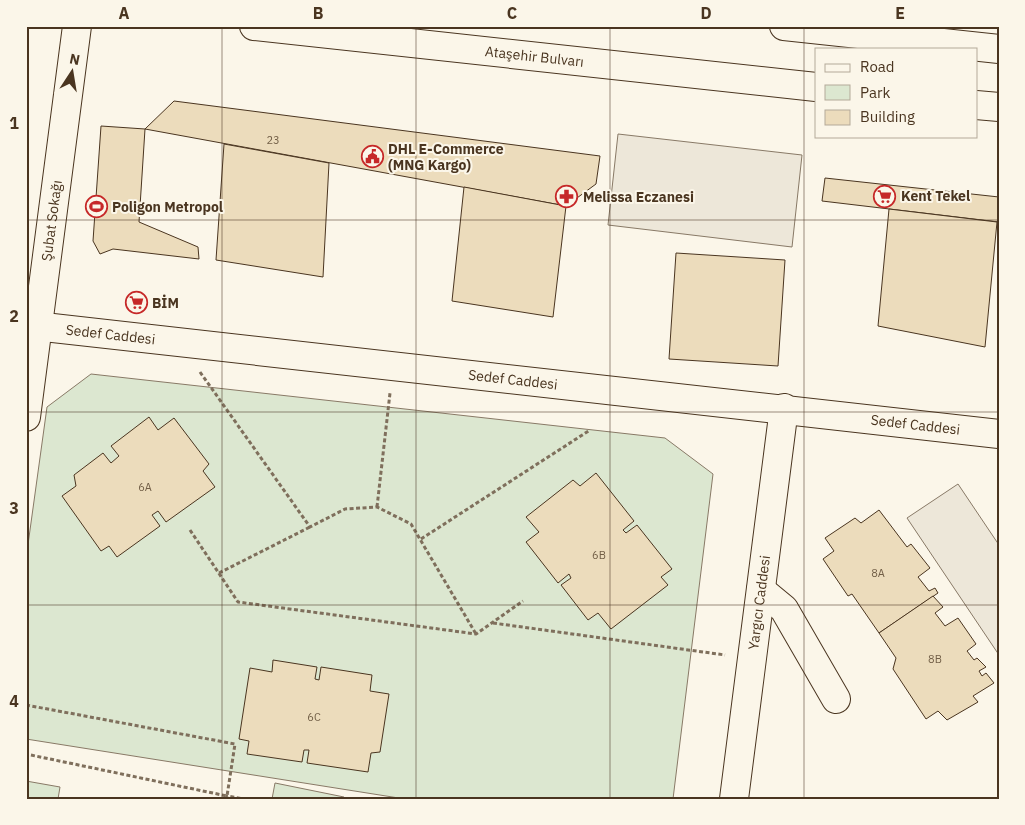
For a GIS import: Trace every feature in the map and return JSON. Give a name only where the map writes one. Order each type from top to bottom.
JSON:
[{"type":"street","name":"Şubat Sokağı","points":[[26,417],[32,325],[77,26]]},
{"type":"street","name":"Ataşehir Bulvarı","points":[[254,26],[815,87]]},
{"type":"street","points":[[784,26],[873,31],[999,49]]},
{"type":"street","points":[[978,105],[999,107]]},
{"type":"street","name":"Sedef Caddesi","points":[[32,325],[784,408],[999,434]]},
{"type":"street","name":"Yargıcı Caddesi","points":[[734,799],[784,408]]},
{"type":"street","points":[[761,590],[784,609],[836,699]]},
{"type":"path","points":[[178,341],[310,527]]},
{"type":"path","points":[[377,508],[393,365]]},
{"type":"path","points":[[421,538],[590,430]]},
{"type":"path","points":[[219,573],[345,509],[377,508],[410,524],[421,538],[476,634]]},
{"type":"path","points":[[190,530],[238,602],[476,634],[523,600]]},
{"type":"path","points":[[492,622],[752,659]]},
{"type":"path","points":[[26,705],[235,744],[227,797]]},
{"type":"path","points":[[26,754],[244,799]]},
{"type":"green space","points":[[91,374],[665,438],[713,474],[673,799],[405,799],[26,739],[26,559],[47,407]]},
{"type":"green space","points":[[26,781],[60,787],[58,799],[26,799]]},
{"type":"green space","points":[[275,783],[344,797],[344,799],[272,799]]},
{"type":"shaded area","points":[[618,134],[802,155],[792,247],[608,225]]},
{"type":"shaded area","points":[[958,484],[999,545],[999,655],[907,518]]},
{"type":"building","points":[[174,101],[600,156],[596,184],[566,206],[145,129]]},
{"type":"building","points":[[101,126],[145,129],[139,222],[198,247],[199,259],[113,249],[100,254],[93,241]]},
{"type":"building","points":[[224,144],[329,163],[323,277],[216,260]]},
{"type":"building","points":[[825,178],[999,197],[999,222],[822,201]]},
{"type":"building","points":[[464,187],[566,206],[553,317],[452,301]]},
{"type":"building","points":[[889,209],[997,222],[985,347],[878,326]]},
{"type":"building","points":[[676,253],[785,260],[778,366],[669,359]]},
{"type":"building","points":[[149,417],[158,430],[174,418],[209,464],[203,471],[215,487],[166,522],[158,511],[152,515],[160,526],[117,557],[109,546],[101,551],[62,496],[76,486],[74,475],[103,453],[111,463],[119,456],[111,446]]},
{"type":"building","points":[[596,473],[634,521],[623,530],[626,533],[637,525],[672,569],[661,577],[668,585],[611,629],[598,613],[588,620],[561,585],[571,578],[569,574],[558,583],[526,542],[539,532],[526,517],[573,480],[580,486]]},
{"type":"building","points":[[879,510],[907,547],[911,544],[930,568],[918,577],[929,591],[935,588],[938,593],[879,633],[852,594],[848,596],[823,559],[834,551],[825,538],[855,518],[861,523]]},
{"type":"building","points":[[933,596],[943,607],[935,613],[945,626],[958,618],[976,644],[967,651],[974,660],[977,658],[986,667],[979,671],[982,676],[986,673],[994,683],[973,696],[978,702],[947,720],[938,711],[926,719],[893,669],[896,658],[879,633]]},
{"type":"building","points":[[273,660],[317,667],[315,679],[319,680],[321,667],[372,675],[370,691],[389,694],[380,752],[371,753],[368,772],[307,763],[309,750],[304,750],[302,762],[247,754],[249,741],[239,739],[250,668],[272,672]]},
{"type":"place","name":"DHL E-Commerce (MNG Kargo)","points":[[372,157]]},
{"type":"place","name":"Kent Tekel","points":[[885,196]]},
{"type":"place","name":"Melissa Eczanesi","points":[[567,197]]},
{"type":"place","name":"Poligon Metropol","points":[[96,207]]},
{"type":"place","name":"BİM","points":[[136,303]]}]
